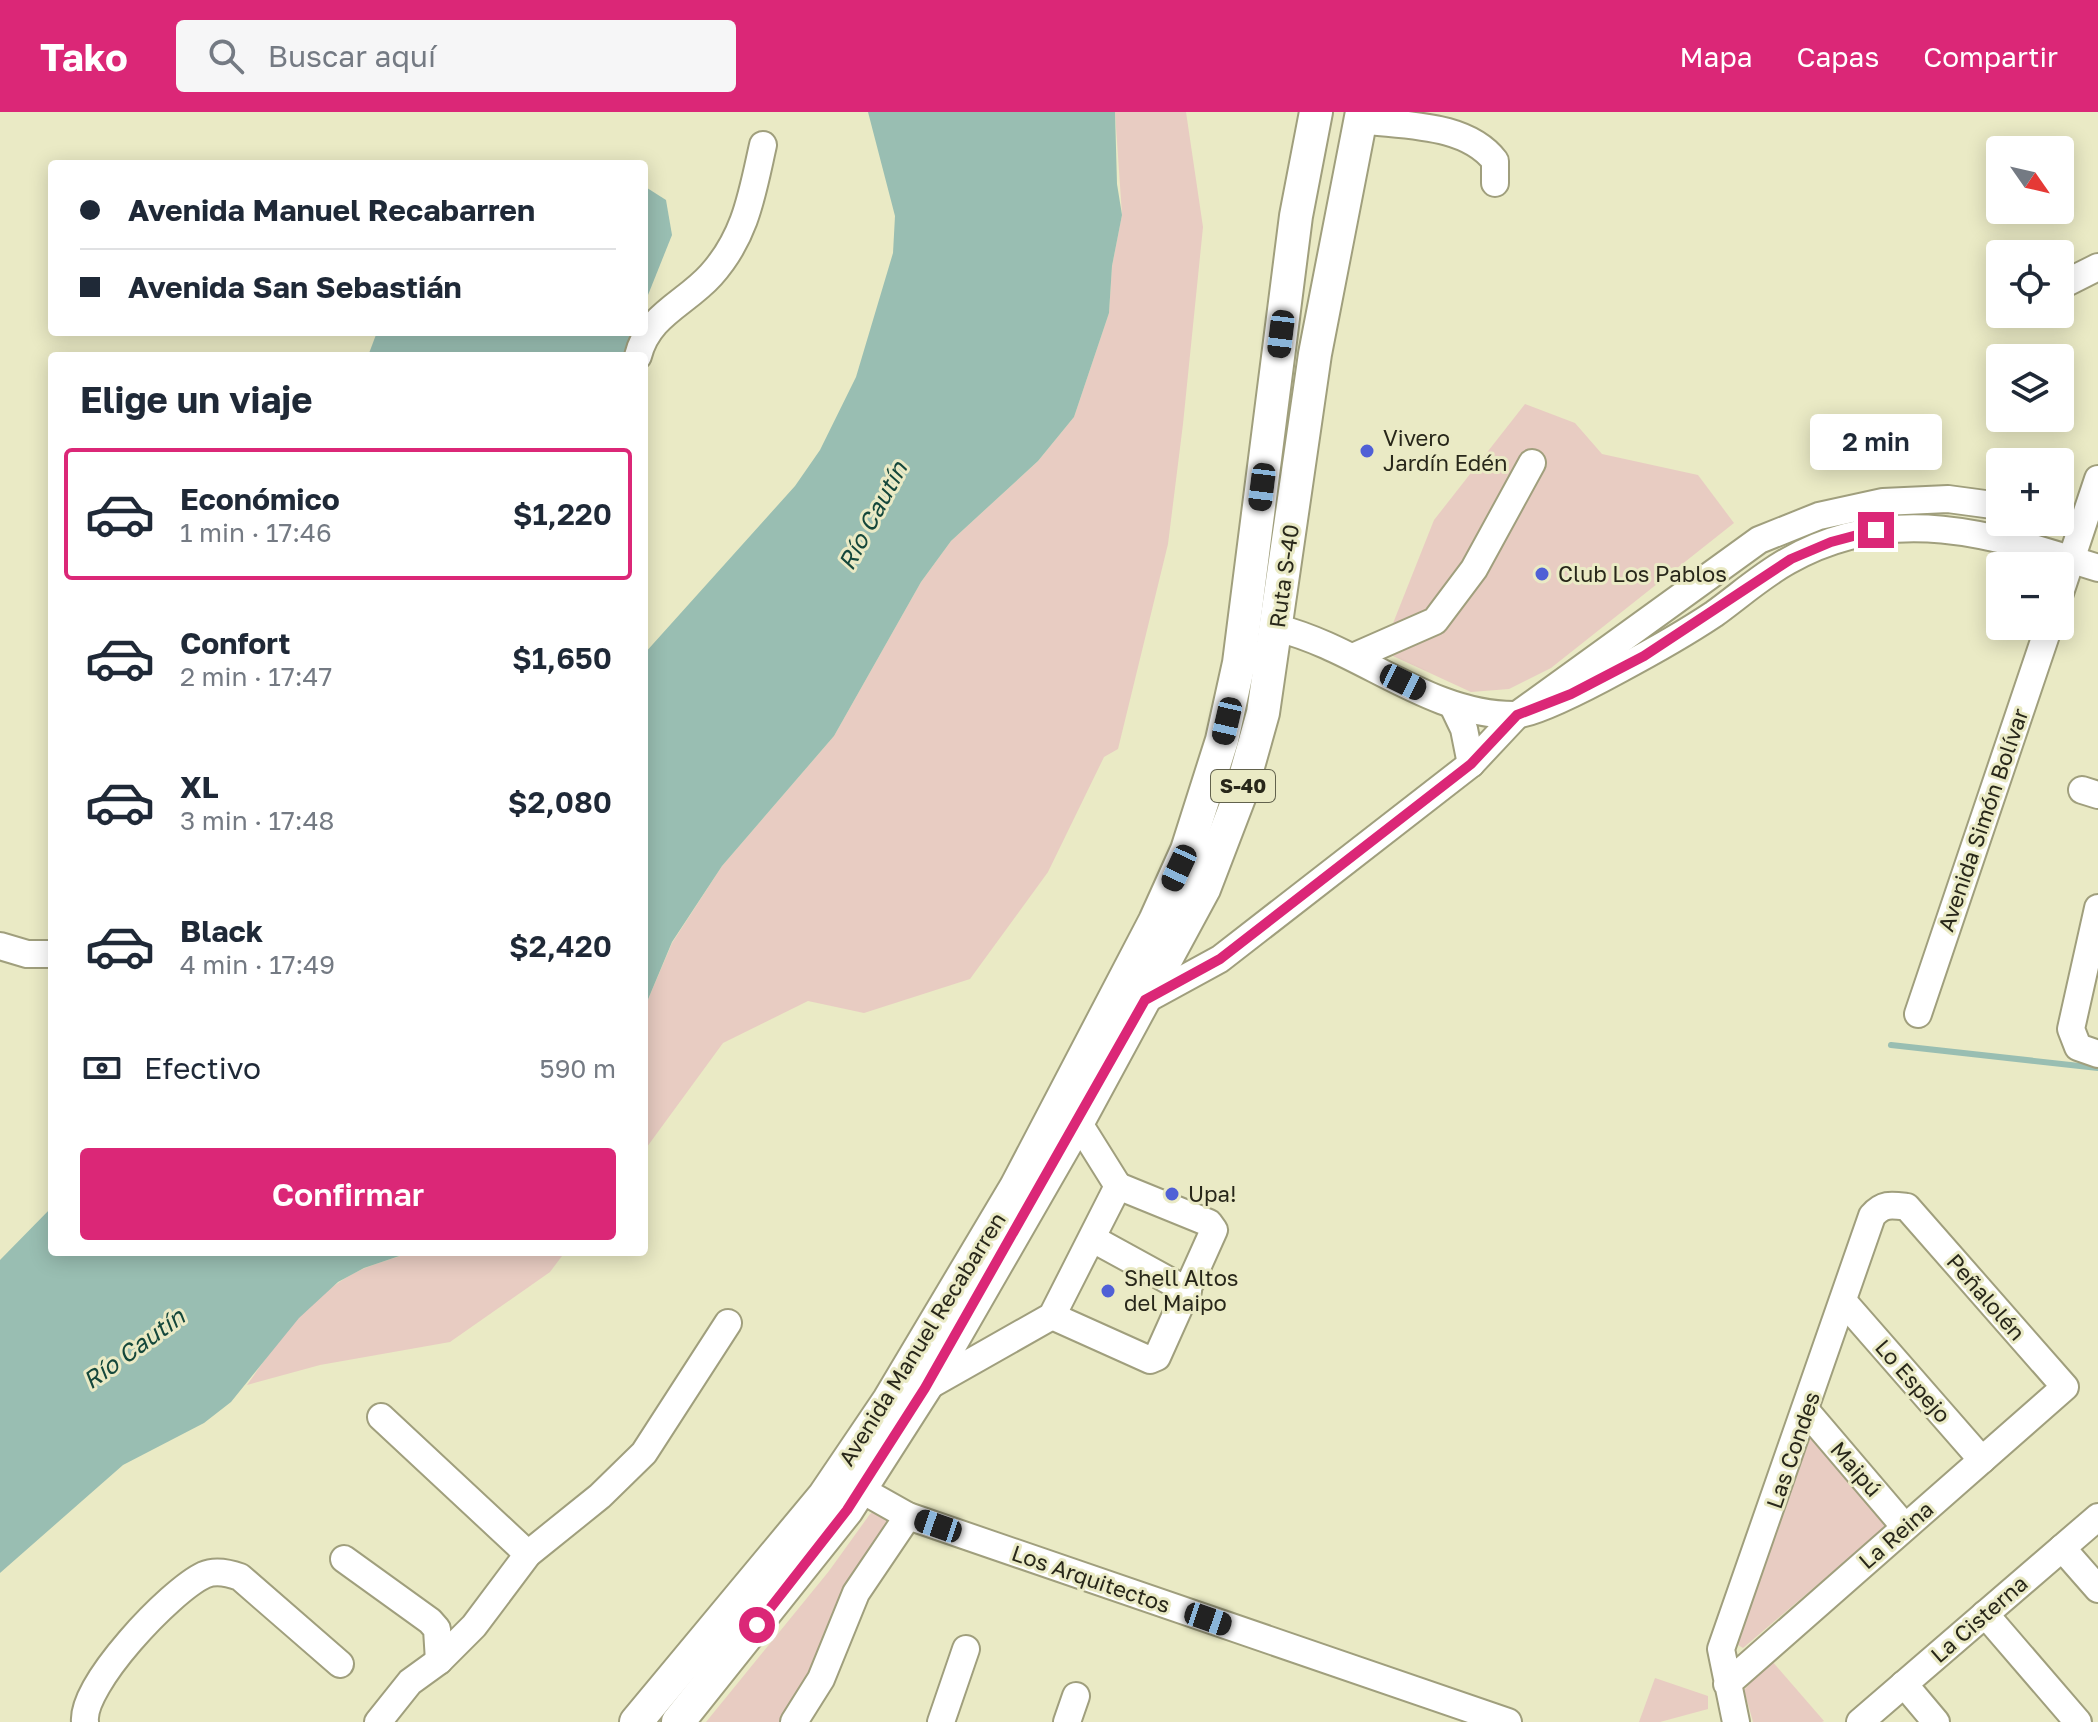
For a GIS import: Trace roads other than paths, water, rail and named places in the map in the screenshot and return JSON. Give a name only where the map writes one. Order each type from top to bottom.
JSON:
[{"type":"main road","name":"Ruta S-40","points":[[1168,928],[1231,702],[1245,624],[1288,273],[1316,112]]},
{"type":"main road","name":"Ruta S-40","points":[[1168,928],[1204,889],[1240,795],[1263,713],[1315,354],[1361,116]]},
{"type":"main road","points":[[1245,624],[1277,628]]},
{"type":"main road","name":"Avenida Manuel Recabarren","points":[[678,1722],[797,1577],[860,1489],[925,1388],[1145,1000],[1168,928]]},
{"type":"main road","name":"Avenida Manuel Recabarren","points":[[636,1722],[824,1496],[889,1400],[1168,928]]},
{"type":"street","points":[[1361,116],[1439,130],[1466,139],[1495,161],[1495,183]]},
{"type":"street","points":[[648,333],[662,313],[710,276],[746,222],[763,145]]},
{"type":"street","points":[[2074,279],[2098,267]]},
{"type":"street","points":[[1353,657],[1435,621],[1474,569],[1532,463]]},
{"type":"street","points":[[2073,552],[2098,479]]},
{"type":"street","points":[[1145,1000],[1220,959],[1471,764],[1517,715],[1759,540],[1788,527],[1883,502],[1948,499],[1986,504]]},
{"type":"street","points":[[1277,628],[1310,636],[1453,706],[1517,715],[1571,694],[1644,656],[1791,559],[1851,536],[1901,528],[1952,529],[2002,537],[2049,552]]},
{"type":"street","points":[[2074,560],[2098,568]]},
{"type":"street","name":"Avenida Simón Bolívar","points":[[1918,1014],[2044,640]]},
{"type":"street","points":[[1453,706],[1464,729],[1471,764]]},
{"type":"street","points":[[2097,910],[2071,1029],[2078,1047],[2098,1054]]},
{"type":"street","points":[[1168,928],[1194,951],[1220,959]]},
{"type":"street","points":[[0,946],[27,954],[48,954]]},
{"type":"street","points":[[1052,1316],[1154,1359],[1214,1230],[1209,1223],[1118,1186],[1078,1122]]},
{"type":"street","points":[[925,1388],[1052,1316],[1118,1186]]},
{"type":"street","name":"Las Condes","points":[[1731,1721],[1721,1649],[1807,1412],[1872,1216],[1879,1207],[1890,1204],[1907,1207]]},
{"type":"street","name":"Peñalolén","points":[[1907,1207],[2065,1387]]},
{"type":"street","points":[[1093,1239],[1188,1291]]},
{"type":"street","name":"Lo Espejo","points":[[1843,1301],[1982,1460]]},
{"type":"street","points":[[378,1722],[410,1682],[439,1661],[474,1626],[528,1554],[600,1496],[644,1453],[728,1323]]},
{"type":"street","name":"La Reina","points":[[1727,1684],[2065,1387]]},
{"type":"street","name":"Maipú","points":[[1807,1412],[1905,1527]]},
{"type":"street","points":[[381,1417],[528,1554]]},
{"type":"street","name":"Los Arquitectos","points":[[860,1489],[908,1516],[1508,1722]]},
{"type":"street","points":[[794,1722],[821,1679],[856,1593],[908,1516]]},
{"type":"street","name":"La Cisterna","points":[[1860,1722],[2098,1517]]},
{"type":"street","points":[[2062,1548],[2098,1589]]},
{"type":"street","points":[[344,1559],[430,1621],[437,1629],[439,1661]]},
{"type":"street","points":[[85,1722],[84,1716],[103,1675],[159,1607],[205,1574],[226,1572],[240,1577],[340,1664]]},
{"type":"street","points":[[1985,1614],[2078,1722]]},
{"type":"street","points":[[941,1722],[966,1649]]},
{"type":"street","points":[[1904,1684],[1936,1722]]},
{"type":"street","points":[[645,1722],[666,1686]]},
{"type":"street","points":[[1067,1722],[1076,1696]]},
{"type":"water","name":"Río Cautín","points":[[868,112],[1115,112],[1117,184],[1122,215],[1112,266],[1109,313],[1074,417],[1038,461],[951,541],[921,582],[834,736],[722,866],[672,942],[648,999],[648,650],[795,486],[820,450],[856,377],[893,253],[895,216]]},
{"type":"water","points":[[648,189],[666,200],[672,235],[648,295]]},
{"type":"water","points":[[376,336],[632,336],[626,352],[370,352]]},
{"type":"water","name":"Río Cautín","points":[[48,1211],[48,1256],[399,1256],[364,1268],[338,1282],[299,1318],[231,1402],[204,1423],[123,1465],[0,1573],[0,1260]]},
{"type":"waterway","points":[[1891,1045],[2098,1068]]},
{"type":"place","name":"Vivero Jardín Edén","points":[[1367,451]]},
{"type":"place","name":"Club Los Pablos","points":[[1542,574]]},
{"type":"place","name":"Upa!","points":[[1172,1194]]},
{"type":"place","name":"Shell Altos del Maipo","points":[[1108,1291]]}]
